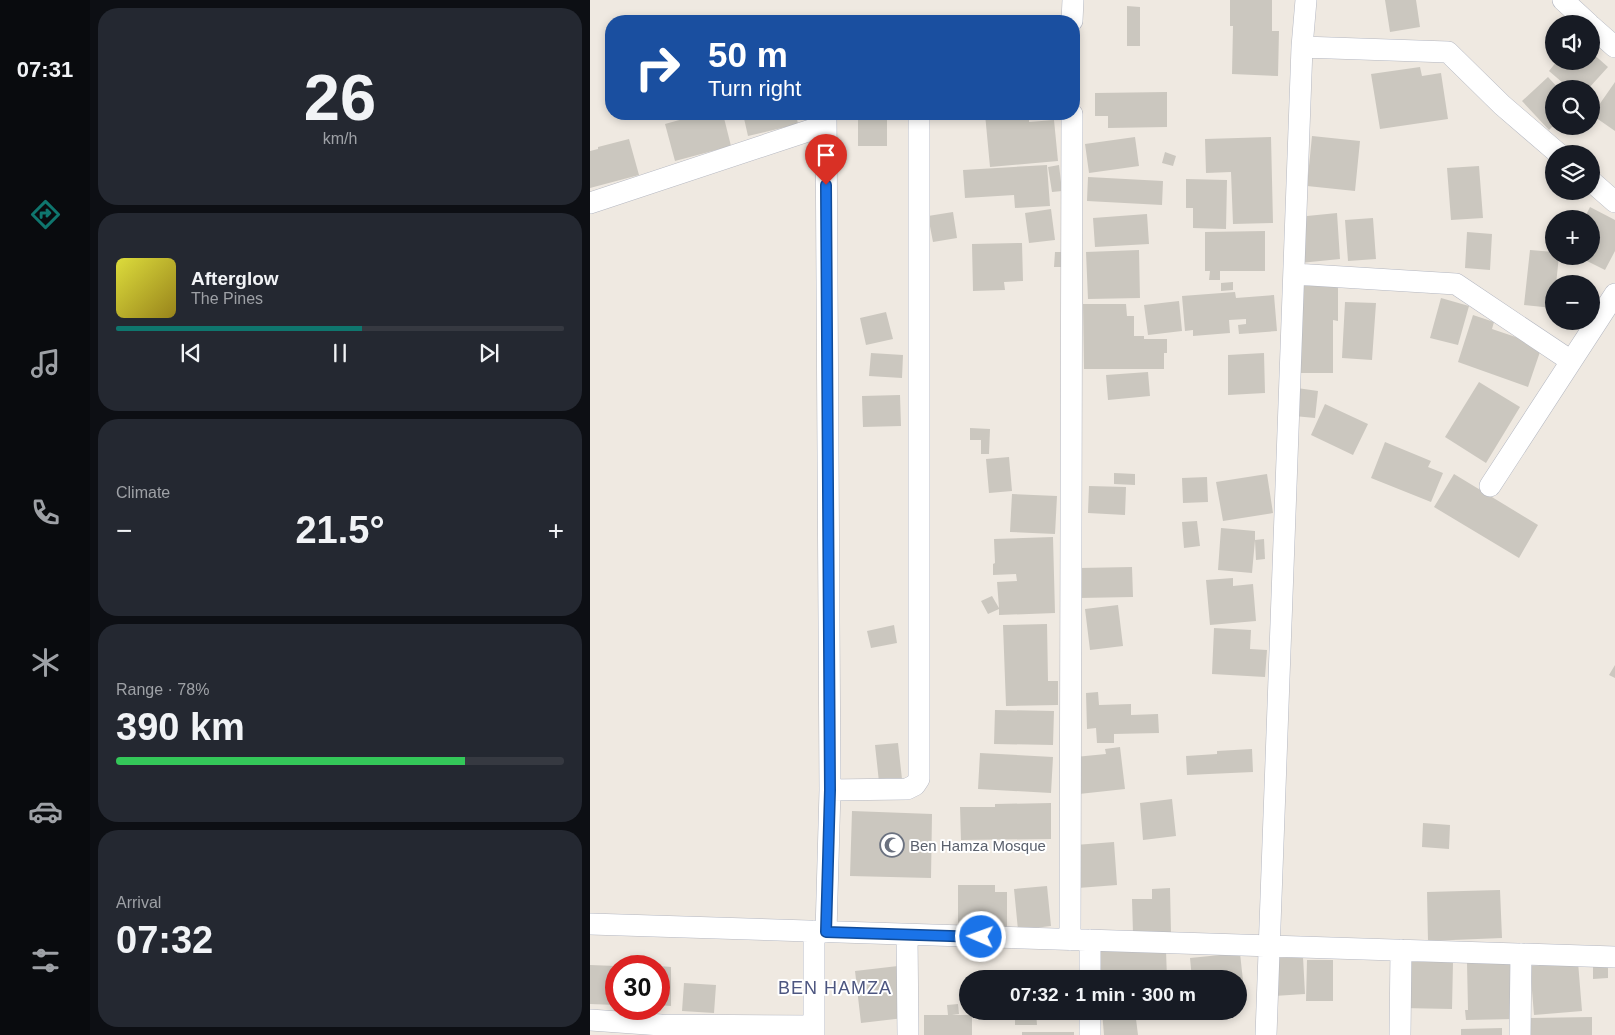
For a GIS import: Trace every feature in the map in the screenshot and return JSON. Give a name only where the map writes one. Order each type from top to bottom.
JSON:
[{"type":"street","points":[[1072,15],[1073,0]]},
{"type":"street","points":[[1266,1035],[1302,47],[1306,0]]},
{"type":"street","points":[[1563,0],[1579,15]]},
{"type":"street","points":[[1600,34],[1615,47]]},
{"type":"street","points":[[1302,47],[1448,52],[1502,105],[1549,145]]},
{"type":"street","points":[[590,203],[823,120]]},
{"type":"street","points":[[590,1020],[661,1030],[814,1031],[830,790],[826,120]]},
{"type":"street","points":[[830,790],[907,789],[919,779],[919,120]]},
{"type":"street","points":[[1072,120],[1080,940],[1088,970]]},
{"type":"street","points":[[1600,189],[1615,202]]},
{"type":"street","points":[[1294,274],[1456,284],[1572,361]]},
{"type":"street","points":[[1490,486],[1615,294]]},
{"type":"street","points":[[590,924],[1615,957]]},
{"type":"street","points":[[907,935],[908,1035]]},
{"type":"street","points":[[1400,1035],[1401,950]]},
{"type":"street","points":[[1520,1035],[1521,954]]},
{"type":"street","points":[[1090,1020],[1090,1035]]},
{"type":"building","points":[[1230,0],[1272,0],[1272,31],[1279,31],[1278,76],[1232,74],[1233,26],[1230,26]]},
{"type":"building","points":[[1385,0],[1416,0],[1420,27],[1390,32]]},
{"type":"building","points":[[1127,6],[1140,7],[1140,46],[1127,46]]},
{"type":"building","points":[[1600,60],[1608,67],[1596,80],[1560,80],[1549,71],[1600,70]]},
{"type":"building","points":[[1420,67],[1422,76],[1441,73],[1448,119],[1380,129],[1371,74]]},
{"type":"building","points":[[1548,77],[1551,80],[1545,80],[1545,126],[1522,101]]},
{"type":"building","points":[[1615,82],[1615,131],[1600,121],[1600,104]]},
{"type":"building","points":[[1167,92],[1167,127],[1108,128],[1108,116],[1095,116],[1095,93]]},
{"type":"building","points":[[679,120],[724,120],[731,146],[675,161],[665,124]]},
{"type":"building","points":[[744,120],[797,120],[798,124],[748,136]]},
{"type":"building","points":[[858,120],[887,120],[887,146],[858,146]]},
{"type":"building","points":[[986,120],[1029,120],[1029,122],[1054,120],[1058,161],[990,167]]},
{"type":"building","points":[[1312,136],[1360,141],[1355,191],[1307,186]]},
{"type":"building","points":[[1135,137],[1139,166],[1089,173],[1085,144]]},
{"type":"building","points":[[1271,137],[1273,223],[1233,224],[1231,172],[1206,173],[1205,139]]},
{"type":"building","points":[[629,139],[639,175],[590,188],[590,151]]},
{"type":"building","points":[[1165,152],[1176,156],[1173,166],[1162,163]]},
{"type":"building","points":[[1047,165],[1050,206],[1015,208],[1014,195],[965,198],[963,170]]},
{"type":"building","points":[[1059,165],[1062,191],[1052,192],[1048,167]]},
{"type":"building","points":[[1479,166],[1483,218],[1451,220],[1447,168]]},
{"type":"building","points":[[1088,177],[1163,181],[1162,205],[1087,201]]},
{"type":"building","points":[[1186,179],[1227,180],[1226,229],[1193,228],[1193,208],[1186,208]]},
{"type":"building","points":[[1051,209],[1055,240],[1029,243],[1025,213]]},
{"type":"building","points":[[953,212],[957,238],[933,242],[928,216]]},
{"type":"building","points":[[1600,212],[1615,220],[1615,251],[1605,270],[1595,265],[1600,265]]},
{"type":"building","points":[[1337,213],[1340,259],[1300,263],[1297,217]]},
{"type":"building","points":[[1147,214],[1149,244],[1095,247],[1093,218]]},
{"type":"building","points":[[1373,218],[1376,259],[1348,261],[1345,220]]},
{"type":"building","points":[[1265,231],[1265,271],[1220,271],[1220,280],[1209,280],[1210,271],[1205,271],[1205,232]]},
{"type":"building","points":[[1467,232],[1492,234],[1490,270],[1465,268]]},
{"type":"building","points":[[1022,243],[1023,281],[1004,282],[1005,290],[973,291],[972,244]]},
{"type":"building","points":[[1139,250],[1140,298],[1088,299],[1086,252]]},
{"type":"building","points":[[1530,250],[1545,251],[1545,265],[1558,265],[1557,275],[1545,275],[1545,307],[1524,305]]},
{"type":"building","points":[[1055,252],[1062,252],[1062,267],[1054,267]]},
{"type":"building","points":[[1233,282],[1233,290],[1221,291],[1221,283]]},
{"type":"building","points":[[1338,285],[1338,321],[1333,320],[1333,373],[1296,373],[1302,286]]},
{"type":"building","points":[[1235,292],[1236,298],[1274,295],[1277,331],[1239,334],[1238,325],[1246,324],[1246,319],[1229,320],[1230,333],[1193,336],[1193,330],[1185,331],[1182,296]]},
{"type":"building","points":[[1441,298],[1469,306],[1458,345],[1430,338]]},
{"type":"building","points":[[1179,301],[1182,331],[1148,335],[1144,305]]},
{"type":"building","points":[[1345,302],[1376,303],[1372,360],[1342,358]]},
{"type":"building","points":[[1083,304],[1126,304],[1127,316],[1134,316],[1134,336],[1144,336],[1144,339],[1167,339],[1167,353],[1164,353],[1164,369],[1084,369]]},
{"type":"building","points":[[886,312],[893,339],[866,345],[860,318]]},
{"type":"building","points":[[1473,315],[1494,322],[1492,329],[1542,346],[1528,387],[1458,362]]},
{"type":"building","points":[[871,353],[903,355],[902,378],[869,376]]},
{"type":"building","points":[[1264,353],[1265,393],[1228,395],[1228,355]]},
{"type":"building","points":[[1148,372],[1150,396],[1108,400],[1106,375]]},
{"type":"building","points":[[1479,382],[1520,407],[1486,463],[1445,437]]},
{"type":"building","points":[[1297,388],[1318,391],[1315,418],[1294,416]]},
{"type":"building","points":[[900,395],[901,426],[863,427],[862,396]]},
{"type":"building","points":[[1325,404],[1368,424],[1353,455],[1311,435]]},
{"type":"building","points":[[970,428],[990,429],[989,454],[981,454],[981,440],[970,440]]},
{"type":"building","points":[[1385,442],[1431,461],[1428,467],[1443,473],[1431,502],[1371,478]]},
{"type":"building","points":[[1009,457],[1012,491],[989,493],[986,459]]},
{"type":"building","points":[[1114,473],[1135,474],[1135,485],[1114,484]]},
{"type":"building","points":[[1267,474],[1273,513],[1223,521],[1216,482]]},
{"type":"building","points":[[1454,474],[1538,525],[1519,558],[1434,507]]},
{"type":"building","points":[[1207,477],[1208,502],[1183,503],[1182,478]]},
{"type":"building","points":[[1089,486],[1126,487],[1125,515],[1088,513]]},
{"type":"building","points":[[1012,494],[1057,496],[1055,534],[1010,532]]},
{"type":"building","points":[[1197,521],[1200,546],[1184,548],[1182,522]]},
{"type":"building","points":[[1221,528],[1255,531],[1252,573],[1218,570]]},
{"type":"building","points":[[1053,537],[1055,613],[999,615],[999,609],[988,614],[981,601],[992,596],[999,608],[997,582],[1017,581],[1016,574],[993,575],[993,564],[995,563],[994,539]]},
{"type":"building","points":[[1264,539],[1265,559],[1256,560],[1255,540]]},
{"type":"building","points":[[1132,567],[1133,597],[1079,598],[1079,568]]},
{"type":"building","points":[[1233,578],[1233,586],[1253,584],[1256,621],[1210,625],[1206,580]]},
{"type":"building","points":[[1118,605],[1123,646],[1090,650],[1085,609]]},
{"type":"building","points":[[1047,624],[1048,681],[1058,681],[1058,705],[1006,706],[1003,625]]},
{"type":"building","points":[[894,625],[897,643],[871,648],[867,631]]},
{"type":"building","points":[[1214,628],[1251,630],[1250,649],[1267,650],[1265,677],[1212,674]]},
{"type":"building","points":[[1615,665],[1615,678],[1609,675]]},
{"type":"building","points":[[1098,692],[1099,705],[1131,704],[1131,715],[1158,714],[1159,733],[1114,734],[1114,743],[1097,743],[1096,728],[1087,729],[1086,693]]},
{"type":"building","points":[[995,710],[1054,711],[1053,745],[994,744]]},
{"type":"building","points":[[898,743],[902,779],[879,782],[875,745]]},
{"type":"building","points":[[1120,747],[1125,789],[1079,794],[1075,757],[1106,754],[1105,749]]},
{"type":"building","points":[[1252,749],[1253,772],[1187,775],[1186,756],[1217,754],[1217,751]]},
{"type":"building","points":[[980,753],[1053,757],[1051,793],[978,789]]},
{"type":"building","points":[[1172,799],[1176,836],[1143,840],[1140,803]]},
{"type":"building","points":[[1051,803],[1051,839],[961,840],[960,807],[995,807],[995,804]]},
{"type":"building","name":"Ben Hamza Mosque","points":[[852,811],[932,814],[931,878],[850,876]]},
{"type":"building","points":[[1423,823],[1450,825],[1449,849],[1422,847]]},
{"type":"building","points":[[1114,842],[1117,885],[1078,888],[1075,845]]},
{"type":"building","points":[[958,885],[995,885],[995,892],[1007,892],[1007,928],[958,928]]},
{"type":"building","points":[[1047,886],[1051,926],[1018,930],[1014,889]]},
{"type":"building","points":[[1170,888],[1171,933],[1133,934],[1132,899],[1152,899],[1152,889]]},
{"type":"building","points":[[1500,890],[1502,938],[1428,941],[1427,892]]},
{"type":"building","points":[[1166,950],[1167,970],[1093,970],[1092,951]]},
{"type":"building","points":[[1240,953],[1242,970],[1191,970],[1190,958]]},
{"type":"building","points":[[1303,957],[1305,994],[1274,996],[1271,958]]},
{"type":"building","points":[[1307,960],[1333,960],[1333,1001],[1306,1001]]},
{"type":"building","points":[[1402,962],[1453,962],[1452,1009],[1402,1008]]},
{"type":"building","points":[[1512,962],[1514,1019],[1466,1020],[1465,1010],[1468,1010],[1467,963]]},
{"type":"building","points":[[1578,962],[1582,1011],[1534,1015],[1530,966]]},
{"type":"building","points":[[590,965],[605,966],[605,1005],[590,1004]]},
{"type":"building","points":[[1593,965],[1608,965],[1608,978],[1593,979]]},
{"type":"building","points":[[898,966],[904,1018],[861,1023],[855,971]]},
{"type":"building","points":[[670,967],[671,967],[670,1006]]},
{"type":"building","points":[[684,983],[716,985],[714,1013],[682,1011]]},
{"type":"building","points":[[958,1004],[959,1014],[952,1015],[959,1015],[959,1020],[972,1020],[972,1035],[924,1035],[924,1015],[948,1015],[947,1005]]},
{"type":"building","points":[[1592,1017],[1592,1035],[1531,1035],[1530,1018]]},
{"type":"building","points":[[1015,1020],[1037,1020],[1037,1025],[1015,1025]]},
{"type":"building","points":[[1103,1020],[1136,1020],[1138,1035],[1104,1035]]},
{"type":"building","points":[[1502,1028],[1502,1035],[1461,1035],[1461,1029]]},
{"type":"building","points":[[1022,1032],[1074,1032],[1074,1035],[1022,1035]]},
{"type":"place","name":"Ben Hamza Mosque","points":[[892,845]]},
{"type":"district","name":"BEN HAMZA","points":[[835,988]]},
{"type":"route","points":[[826,185],[830,790],[826,932],[981,937]]}]
